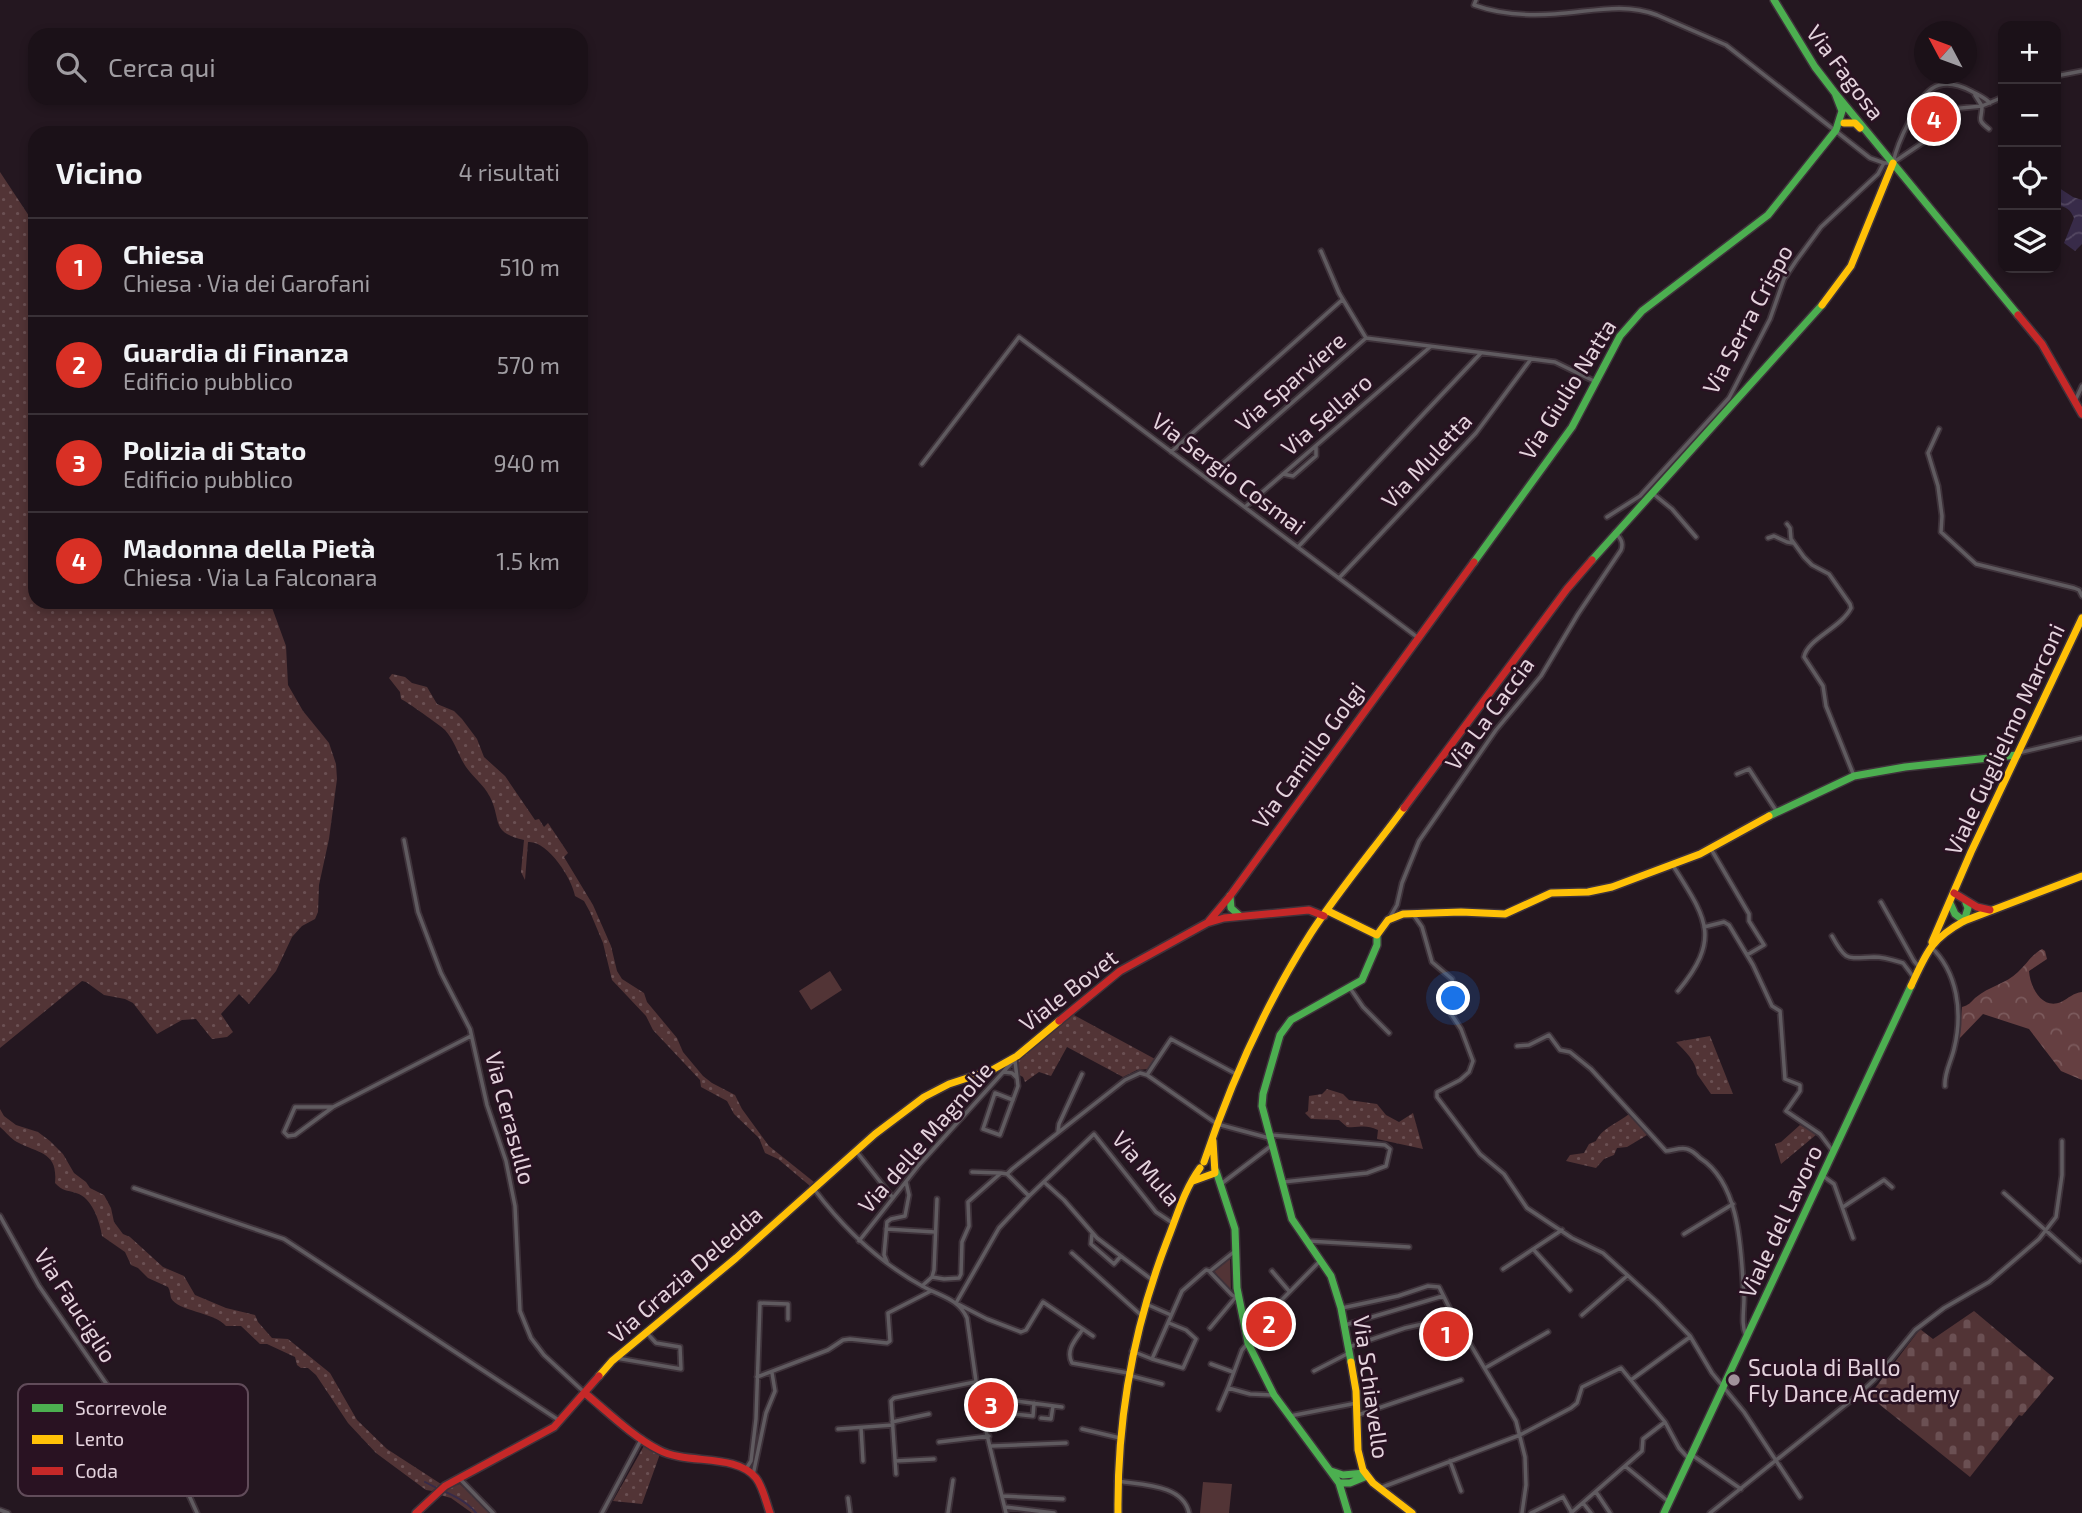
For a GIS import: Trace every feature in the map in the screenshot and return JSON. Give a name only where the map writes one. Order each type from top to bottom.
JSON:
[{"type":"street","name":"Via Fagosa","points":[[1774,0],[1815,67],[1888,163],[2042,344],[2082,414]]},
{"type":"street","points":[[1475,2],[1498,12],[1554,15],[1612,8],[1646,10],[1726,45],[1870,158],[1888,163],[1935,135],[1951,109],[1982,106],[1998,99]]},
{"type":"street","points":[[2061,75],[2082,71]]},
{"type":"street","points":[[1118,1513],[1120,1438],[1128,1374],[1151,1279],[1191,1183],[1202,1165],[1238,1075],[1276,991],[1296,955],[1567,589],[1650,492],[1833,293],[1851,266],[1888,163],[1910,118],[1928,90],[1948,83],[1964,87],[1990,103]]},
{"type":"street","points":[[1835,93],[1841,105],[1842,121],[1855,123],[1868,134]]},
{"type":"street","points":[[1974,93],[1982,106],[1979,118],[1981,123],[1989,129]]},
{"type":"street","name":"Via Giulio Natta","points":[[1417,637],[1572,427],[1620,336],[1632,320],[1768,215],[1851,112]]},
{"type":"street","name":"Via Serra Crispo","points":[[1607,517],[1640,496],[1729,398],[1765,329],[1784,279],[1796,261],[1821,228],[1888,163]]},
{"type":"street","points":[[1321,251],[1343,299],[1366,338],[1555,362],[1597,382]]},
{"type":"street","points":[[1171,452],[1343,299]]},
{"type":"street","name":"Via Sergio Cosmai","points":[[922,464],[1019,337],[1417,637]]},
{"type":"street","name":"Via Sparviere","points":[[1206,478],[1366,338]]},
{"type":"street","name":"Via Sellaro","points":[[1245,508],[1430,347]]},
{"type":"street","points":[[1298,547],[1481,353]]},
{"type":"street","name":"Via Muletta","points":[[1339,578],[1476,433],[1531,359]]},
{"type":"street","points":[[2075,401],[2082,386]]},
{"type":"street","points":[[1939,429],[1928,453],[1938,486],[1942,516],[1940,530],[1976,564],[2074,588],[2079,590],[2082,596]]},
{"type":"street","points":[[1283,474],[1293,476],[1316,456],[1316,446]]},
{"type":"street","points":[[1650,492],[1672,509],[1696,537]]},
{"type":"street","points":[[1787,524],[1793,542],[1804,557],[1812,565],[1829,574],[1842,590],[1851,608],[1833,629],[1806,648],[1804,657],[1823,686],[1826,706],[1852,777]]},
{"type":"street","name":"Via La Caccia","points":[[1388,920],[1419,841],[1502,723],[1541,677],[1578,614],[1621,550],[1621,539],[1615,532]]},
{"type":"street","points":[[1768,538],[1774,536],[1793,542]]},
{"type":"street","name":"Viale Guglielmo Marconi","points":[[1950,903],[1957,894],[1961,877],[2082,619]]},
{"type":"street","name":"Via Camillo Golgi","points":[[1207,923],[1230,896],[1417,637]]},
{"type":"street","points":[[1207,923],[1224,918],[1316,911],[1377,935],[1388,920],[1403,914],[1505,914],[1539,897],[1612,887],[1672,864],[1710,848],[1777,812],[1852,777],[1905,767],[2018,754],[2082,738]]},
{"type":"street","points":[[1737,774],[1749,769],[1777,812]]},
{"type":"street","name":"Via Cerasullo","points":[[404,840],[418,912],[441,973],[463,1014],[471,1036],[487,1105],[506,1161],[515,1206],[520,1311],[531,1338],[544,1355],[586,1394]]},
{"type":"street","points":[[1710,848],[1764,944],[1747,955]]},
{"type":"street","points":[[1672,864],[1699,908],[1705,946],[1703,954],[1678,992]]},
{"type":"street","points":[[1945,1086],[1945,1074],[1955,1043],[1959,1014],[1947,965],[1930,946],[1946,931],[1964,921],[2082,876]]},
{"type":"street","points":[[1957,894],[1966,903],[1981,910],[1992,910]]},
{"type":"street","points":[[1230,896],[1232,912],[1243,917]]},
{"type":"street","points":[[1881,902],[1920,968]]},
{"type":"street","points":[[1950,903],[1955,914],[1964,921]]},
{"type":"street","name":"Viale del Lavoro","points":[[1664,1513],[1950,903]]},
{"type":"street","points":[[1964,921],[1967,915],[1966,903]]},
{"type":"street","points":[[1413,914],[1422,927],[1432,962],[1452,979],[1452,984],[1442,1000],[1461,1029],[1473,1061],[1465,1076],[1437,1093],[1437,1097],[1480,1154],[1504,1174],[1527,1208],[1603,1253],[1657,1302],[1690,1337],[1800,1497]]},
{"type":"street","points":[[1704,927],[1724,922],[1729,925],[1772,1006],[1780,1011],[1785,1079],[1800,1085],[1800,1091],[1786,1111],[1820,1134],[1834,1152]]},
{"type":"street","name":"Viale Bovet","points":[[856,1151],[930,1093],[992,1070],[1017,1056],[1119,971],[1207,923]]},
{"type":"street","name":"Via Schiavello","points":[[1377,935],[1377,945],[1362,980],[1320,1001],[1291,1020],[1280,1035],[1263,1094],[1263,1115],[1292,1219],[1331,1276],[1341,1308],[1350,1350],[1358,1415],[1358,1450],[1363,1475],[1412,1513]]},
{"type":"street","points":[[1832,936],[1846,956],[1855,960],[1875,957],[1903,963],[1915,979]]},
{"type":"street","points":[[1350,988],[1363,1007],[1389,1033]]},
{"type":"street","points":[[1517,1046],[1529,1045],[1549,1035],[1560,1050],[1570,1052],[1591,1069],[1666,1151],[1686,1149],[1706,1161],[1733,1204],[1738,1227],[1744,1302],[1743,1327],[1747,1338]]},
{"type":"street","points":[[333,1107],[295,1107],[284,1132],[288,1136],[295,1135],[333,1107],[471,1036]]},
{"type":"street","points":[[1147,1075],[1171,1039],[1238,1075]]},
{"type":"street","points":[[1013,1100],[995,1093],[982,1129],[1000,1135],[1013,1100],[1019,1080],[1015,1066],[1017,1056]]},
{"type":"street","name":"Via delle Magnolie","points":[[859,1241],[906,1182],[1017,1056]]},
{"type":"street","points":[[992,1070],[996,1073],[992,1085]]},
{"type":"street","points":[[1004,1072],[1012,1073],[1019,1080]]},
{"type":"street","points":[[1007,1174],[1125,1080],[1140,1073],[1147,1075],[1217,1124],[1270,1139],[1385,1145],[1390,1149],[1386,1166],[1367,1173],[1281,1182]]},
{"type":"street","points":[[1058,1132],[1082,1074]]},
{"type":"street","name":"Via Mula","points":[[1044,1182],[1094,1134],[1156,1212],[1174,1224]]},
{"type":"street","points":[[1213,1137],[1215,1167],[1232,1213],[1237,1298],[1247,1339],[1274,1395],[1288,1417],[1331,1471],[1340,1480],[1350,1483]]},
{"type":"street","points":[[1222,1188],[1270,1139]]},
{"type":"street","points":[[1710,1513],[1867,1387],[1915,1330],[2008,1268],[2032,1246],[2056,1217],[2062,1175],[2062,1141]]},
{"type":"street","points":[[856,1151],[893,1198]]},
{"type":"street","name":"Via Grazia Deledda","points":[[416,1513],[445,1486],[546,1432],[560,1421],[616,1358],[856,1151]]},
{"type":"street","points":[[1202,1165],[1208,1160],[1215,1167]]},
{"type":"street","points":[[1202,1165],[1207,1176],[1222,1188]]},
{"type":"street","points":[[1191,1183],[1207,1176],[1215,1167]]},
{"type":"street","points":[[972,1172],[1007,1174],[1029,1196]]},
{"type":"street","points":[[932,1277],[954,1280],[961,1274],[962,1242],[969,1226],[968,1202],[1001,1173]]},
{"type":"street","points":[[1822,1176],[1834,1184],[1853,1238]]},
{"type":"street","points":[[1843,1207],[1884,1180],[1892,1186]]},
{"type":"street","points":[[888,1264],[884,1255],[886,1229],[891,1219],[905,1216],[909,1195],[906,1182]]},
{"type":"street","points":[[956,1303],[999,1228],[1044,1182],[1065,1200],[1092,1233],[1151,1279]]},
{"type":"street","points":[[134,1188],[284,1239],[560,1421]]},
{"type":"street","points":[[814,1189],[838,1220],[859,1241],[888,1264],[931,1291],[987,1319],[1021,1332],[1026,1329],[1043,1302],[1093,1336]]},
{"type":"street","points":[[2004,1193],[2080,1261]]},
{"type":"street","points":[[922,1286],[932,1277],[937,1199]]},
{"type":"street","points":[[1684,1234],[1733,1204]]},
{"type":"street","name":"Via Fauciglio","points":[[0,1216],[40,1286],[107,1384]]},
{"type":"street","points":[[886,1229],[935,1232]]},
{"type":"street","points":[[1503,1269],[1562,1230]]},
{"type":"street","points":[[1092,1233],[1091,1244],[1114,1264],[1121,1256]]},
{"type":"street","points":[[1308,1241],[1409,1247]]},
{"type":"street","points":[[1533,1249],[1570,1290]]},
{"type":"street","points":[[1152,1359],[1182,1291],[1206,1270],[1210,1271],[1236,1251]]},
{"type":"street","points":[[1072,1253],[1141,1315]]},
{"type":"street","points":[[1220,1409],[1247,1339],[1321,1259]]},
{"type":"street","points":[[1210,1271],[1237,1298]]},
{"type":"street","points":[[1272,1271],[1289,1292]]},
{"type":"street","points":[[1582,1315],[1627,1276]]},
{"type":"street","points":[[1341,1308],[1398,1296],[1428,1286],[1438,1287],[1513,1414],[1520,1435],[1526,1478],[1522,1513]]},
{"type":"street","points":[[757,1377],[772,1373],[790,1362],[828,1350],[843,1340],[890,1341],[888,1313],[931,1291]]},
{"type":"street","points":[[1345,1325],[1444,1296]]},
{"type":"street","points":[[1210,1328],[1237,1298]]},
{"type":"street","points":[[770,1513],[751,1461],[757,1410],[760,1303],[788,1304],[788,1319]]},
{"type":"street","points":[[956,1303],[967,1318],[975,1382],[1006,1510],[1054,1513]]},
{"type":"street","points":[[1144,1304],[1172,1315]]},
{"type":"street","points":[[1314,1371],[1350,1350],[1405,1328],[1454,1317]]},
{"type":"street","points":[[1132,1351],[1183,1368],[1196,1339],[1186,1330],[1169,1323]]},
{"type":"street","points":[[1083,1329],[1070,1348],[1072,1363],[1162,1384]]},
{"type":"street","points":[[616,1358],[681,1369],[680,1347],[656,1343],[646,1332]]},
{"type":"street","points":[[1485,1368],[1548,1332]]},
{"type":"street","points":[[1631,1380],[1690,1337]]},
{"type":"street","points":[[1210,1364],[1233,1372]]},
{"type":"street","points":[[1377,1485],[1520,1435],[1572,1408],[1577,1404],[1582,1387],[1613,1370],[1623,1369],[1665,1422],[1679,1448],[1741,1489]]},
{"type":"street","points":[[754,1472],[766,1413],[775,1391],[772,1373]]},
{"type":"street","points":[[1358,1415],[1461,1380]]},
{"type":"street","points":[[896,1474],[890,1406],[894,1398],[975,1382]]},
{"type":"street","points":[[1228,1388],[1250,1394],[1274,1395]]},
{"type":"street","points":[[586,1394],[669,1456],[736,1464],[754,1472]]},
{"type":"street","points":[[978,1396],[1062,1406]]},
{"type":"street","points":[[999,1413],[1001,1399]]},
{"type":"street","points":[[982,1411],[1032,1416],[1034,1403]]},
{"type":"street","points":[[1288,1417],[1357,1404]]},
{"type":"street","points":[[1041,1418],[1051,1419],[1053,1406]]},
{"type":"street","points":[[838,1429],[892,1424],[929,1414]]},
{"type":"street","points":[[1531,1513],[1563,1497],[1572,1513],[1642,1451],[1643,1440],[1665,1422]]},
{"type":"street","points":[[861,1428],[863,1461]]},
{"type":"street","points":[[1082,1429],[1120,1438]]},
{"type":"street","points":[[939,1442],[989,1436]]},
{"type":"street","points":[[602,1513],[642,1438]]},
{"type":"street","points":[[992,1446],[1066,1444]]},
{"type":"street","points":[[895,1461],[934,1459]]},
{"type":"street","points":[[746,1469],[751,1461]]},
{"type":"street","points":[[1450,1461],[1461,1491]]},
{"type":"street","points":[[1625,1466],[1670,1502]]},
{"type":"street","points":[[1340,1480],[1363,1475]]},
{"type":"street","points":[[1344,1496],[1350,1483],[1363,1475]]},
{"type":"street","points":[[459,1478],[494,1513]]},
{"type":"street","points":[[948,1513],[953,1480]]},
{"type":"street","points":[[1340,1480],[1348,1513]]},
{"type":"street","points":[[1117,1481],[1174,1492],[1184,1500],[1189,1513]]},
{"type":"street","points":[[1596,1492],[1610,1513]]},
{"type":"street","name":"Via Fauciglio","points":[[189,1496],[197,1513]]},
{"type":"street","points":[[1003,1496],[1063,1499]]},
{"type":"street","points":[[848,1498],[850,1513]]},
{"type":"street","points":[[1583,1503],[1591,1513]]},
{"type":"street","points":[[0,1510],[8,1513]]},
{"type":"green space","points":[[0,172],[28,214],[28,609],[273,609],[286,646],[288,685],[303,711],[329,743],[336,764],[337,779],[329,839],[319,885],[318,912],[315,919],[302,926],[292,937],[276,971],[249,1004],[239,994],[221,1014],[233,1032],[227,1037],[212,1039],[196,1019],[182,1020],[157,1034],[133,1003],[104,995],[82,981],[0,1048]]},
{"type":"green space","points":[[392,674],[427,687],[437,704],[454,711],[477,739],[484,757],[505,776],[535,820],[539,819],[544,827],[548,823],[568,853],[564,857],[593,905],[622,979],[644,993],[647,1002],[677,1038],[683,1052],[703,1076],[735,1095],[769,1146],[814,1182],[810,1186],[778,1159],[765,1153],[759,1138],[734,1114],[727,1101],[701,1087],[700,1080],[653,1030],[646,1016],[612,980],[603,943],[584,901],[575,896],[558,862],[535,843],[528,842],[525,880],[521,872],[524,840],[501,829],[490,797],[466,767],[448,734],[401,699],[400,692],[389,678]]},
{"type":"green space","points":[[2042,949],[2047,959],[2029,971],[2038,996],[2054,1004],[2082,992],[2082,1080],[2061,1071],[2029,1029],[1983,1014],[1959,1039],[1962,1007],[2013,976]]},
{"type":"green space","points":[[830,971],[842,990],[811,1010],[799,991]]},
{"type":"green space","points":[[1072,1014],[1155,1059],[1148,1069],[1137,1070],[1123,1077],[1067,1047],[1051,1076],[1039,1072],[1025,1082],[1019,1075],[1018,1060]]},
{"type":"green space","points":[[1710,1036],[1733,1094],[1711,1094],[1697,1074],[1692,1061],[1676,1042]]},
{"type":"green space","points":[[1327,1089],[1343,1094],[1349,1100],[1377,1104],[1386,1115],[1399,1122],[1413,1113],[1423,1149],[1377,1139],[1378,1130],[1373,1128],[1347,1127],[1339,1120],[1311,1119],[1305,1113],[1308,1111],[1309,1096],[1322,1094]]},
{"type":"green space","points":[[0,1109],[4,1116],[16,1125],[38,1132],[50,1141],[63,1154],[74,1173],[90,1188],[104,1195],[114,1222],[123,1234],[130,1237],[163,1267],[184,1276],[195,1295],[226,1308],[255,1315],[272,1338],[288,1339],[330,1373],[357,1420],[387,1449],[441,1484],[432,1491],[426,1490],[376,1453],[348,1423],[316,1375],[308,1368],[297,1365],[295,1357],[267,1344],[260,1344],[241,1326],[226,1326],[220,1321],[180,1306],[171,1298],[168,1287],[148,1278],[131,1265],[125,1252],[102,1236],[97,1217],[87,1199],[62,1189],[55,1183],[54,1165],[46,1155],[15,1141],[0,1127]]},
{"type":"green space","points":[[1629,1114],[1647,1135],[1627,1147],[1617,1148],[1614,1155],[1604,1159],[1596,1168],[1566,1161],[1570,1155],[1584,1153],[1589,1144]]},
{"type":"green space","points":[[1800,1125],[1817,1134],[1781,1164],[1775,1144]]},
{"type":"green space","points":[[1230,1255],[1231,1292],[1214,1271]]},
{"type":"green space","points":[[1974,1311],[2054,1378],[2022,1416],[2019,1415],[1970,1477],[1869,1396],[1920,1329],[1933,1339]]},
{"type":"green space","points":[[645,1444],[660,1454],[642,1504],[613,1501]]},
{"type":"green space","points":[[1203,1482],[1232,1484],[1229,1513],[1200,1513]]},
{"type":"green space","points":[[460,1484],[491,1513],[472,1513],[451,1498],[440,1495]]},
{"type":"water","points":[[2061,189],[2082,200],[2082,244],[2075,251],[2064,243],[2074,218],[2071,212],[2062,207]]},
{"type":"waterway","points":[[425,1482],[459,1499],[476,1513]]},
{"type":"traffic: fast","points":[[1774,0],[1815,67],[1835,93],[2018,315]]},
{"type":"traffic: fast","points":[[1474,562],[1572,427],[1620,336],[1642,311],[1768,215],[1836,130],[1842,111],[1835,93]]},
{"type":"traffic: fast","points":[[1592,560],[1822,305]]},
{"type":"traffic: fast","points":[[1769,816],[1854,776],[1905,767],[2017,755]]},
{"type":"traffic: fast","points":[[1230,896],[1231,908],[1240,916]]},
{"type":"traffic: fast","points":[[1950,903],[1955,914],[1964,921],[1968,908],[1966,903]]},
{"type":"traffic: fast","points":[[1351,1362],[1341,1308],[1331,1276],[1292,1219],[1262,1106],[1280,1035],[1291,1020],[1362,980],[1377,945],[1377,935]]},
{"type":"traffic: fast","points":[[1664,1513],[1911,986]]},
{"type":"traffic: fast","points":[[1216,1171],[1235,1229],[1237,1288],[1248,1343],[1274,1395],[1339,1483],[1348,1513]]},
{"type":"traffic: fast","points":[[1331,1471],[1343,1475],[1365,1473]]},
{"type":"traffic: fast","points":[[1339,1483],[1350,1483],[1367,1476]]},
{"type":"traffic: slow","points":[[1844,123],[1855,123],[1860,128]]},
{"type":"traffic: slow","points":[[1822,305],[1851,266],[1893,163]]},
{"type":"traffic: slow","points":[[1932,942],[1971,852],[2082,618]]},
{"type":"traffic: slow","points":[[1204,1162],[1250,1044],[1294,960],[1333,901],[1404,808]]},
{"type":"traffic: slow","points":[[1328,911],[1377,935],[1388,920],[1403,914],[1505,914],[1551,893],[1588,892],[1612,887],[1700,854],[1769,816]]},
{"type":"traffic: slow","points":[[1911,986],[1931,948],[1953,928],[1964,921],[2082,876]]},
{"type":"traffic: slow","points":[[599,1376],[612,1361],[736,1258],[875,1134],[924,1097],[949,1084],[992,1070],[1017,1056],[1059,1021]]},
{"type":"traffic: slow","points":[[1193,1181],[1215,1173],[1213,1141]]},
{"type":"traffic: slow","points":[[1118,1513],[1120,1443],[1136,1341],[1167,1241],[1185,1194],[1200,1168]]},
{"type":"traffic: slow","points":[[1351,1362],[1356,1391],[1358,1450],[1363,1470],[1373,1483],[1412,1513]]},
{"type":"traffic: jam","points":[[2018,315],[2042,344],[2082,414]]},
{"type":"traffic: jam","points":[[1404,808],[1567,589],[1592,560]]},
{"type":"traffic: jam","points":[[1209,921],[1474,562]]},
{"type":"traffic: jam","points":[[1954,893],[1977,907],[1990,910]]},
{"type":"traffic: jam","points":[[1059,1021],[1120,971],[1207,923],[1224,918],[1309,910],[1324,916]]},
{"type":"traffic: jam","points":[[416,1513],[445,1486],[554,1427],[599,1376]]},
{"type":"traffic: jam","points":[[586,1394],[630,1431],[659,1450],[683,1457],[724,1462],[747,1470],[756,1478],[770,1513]]},
{"type":"place","name":"Madonna della Pietà","points":[[1934,119]]},
{"type":"place","name":"Guardia di Finanza","points":[[1269,1324]]},
{"type":"place","name":"Chiesa","points":[[1446,1334]]},
{"type":"place","name":"Scuola di Ballo Fly Dance Accademy","points":[[1734,1380]]},
{"type":"place","name":"Polizia di Stato","points":[[991,1405]]}]
